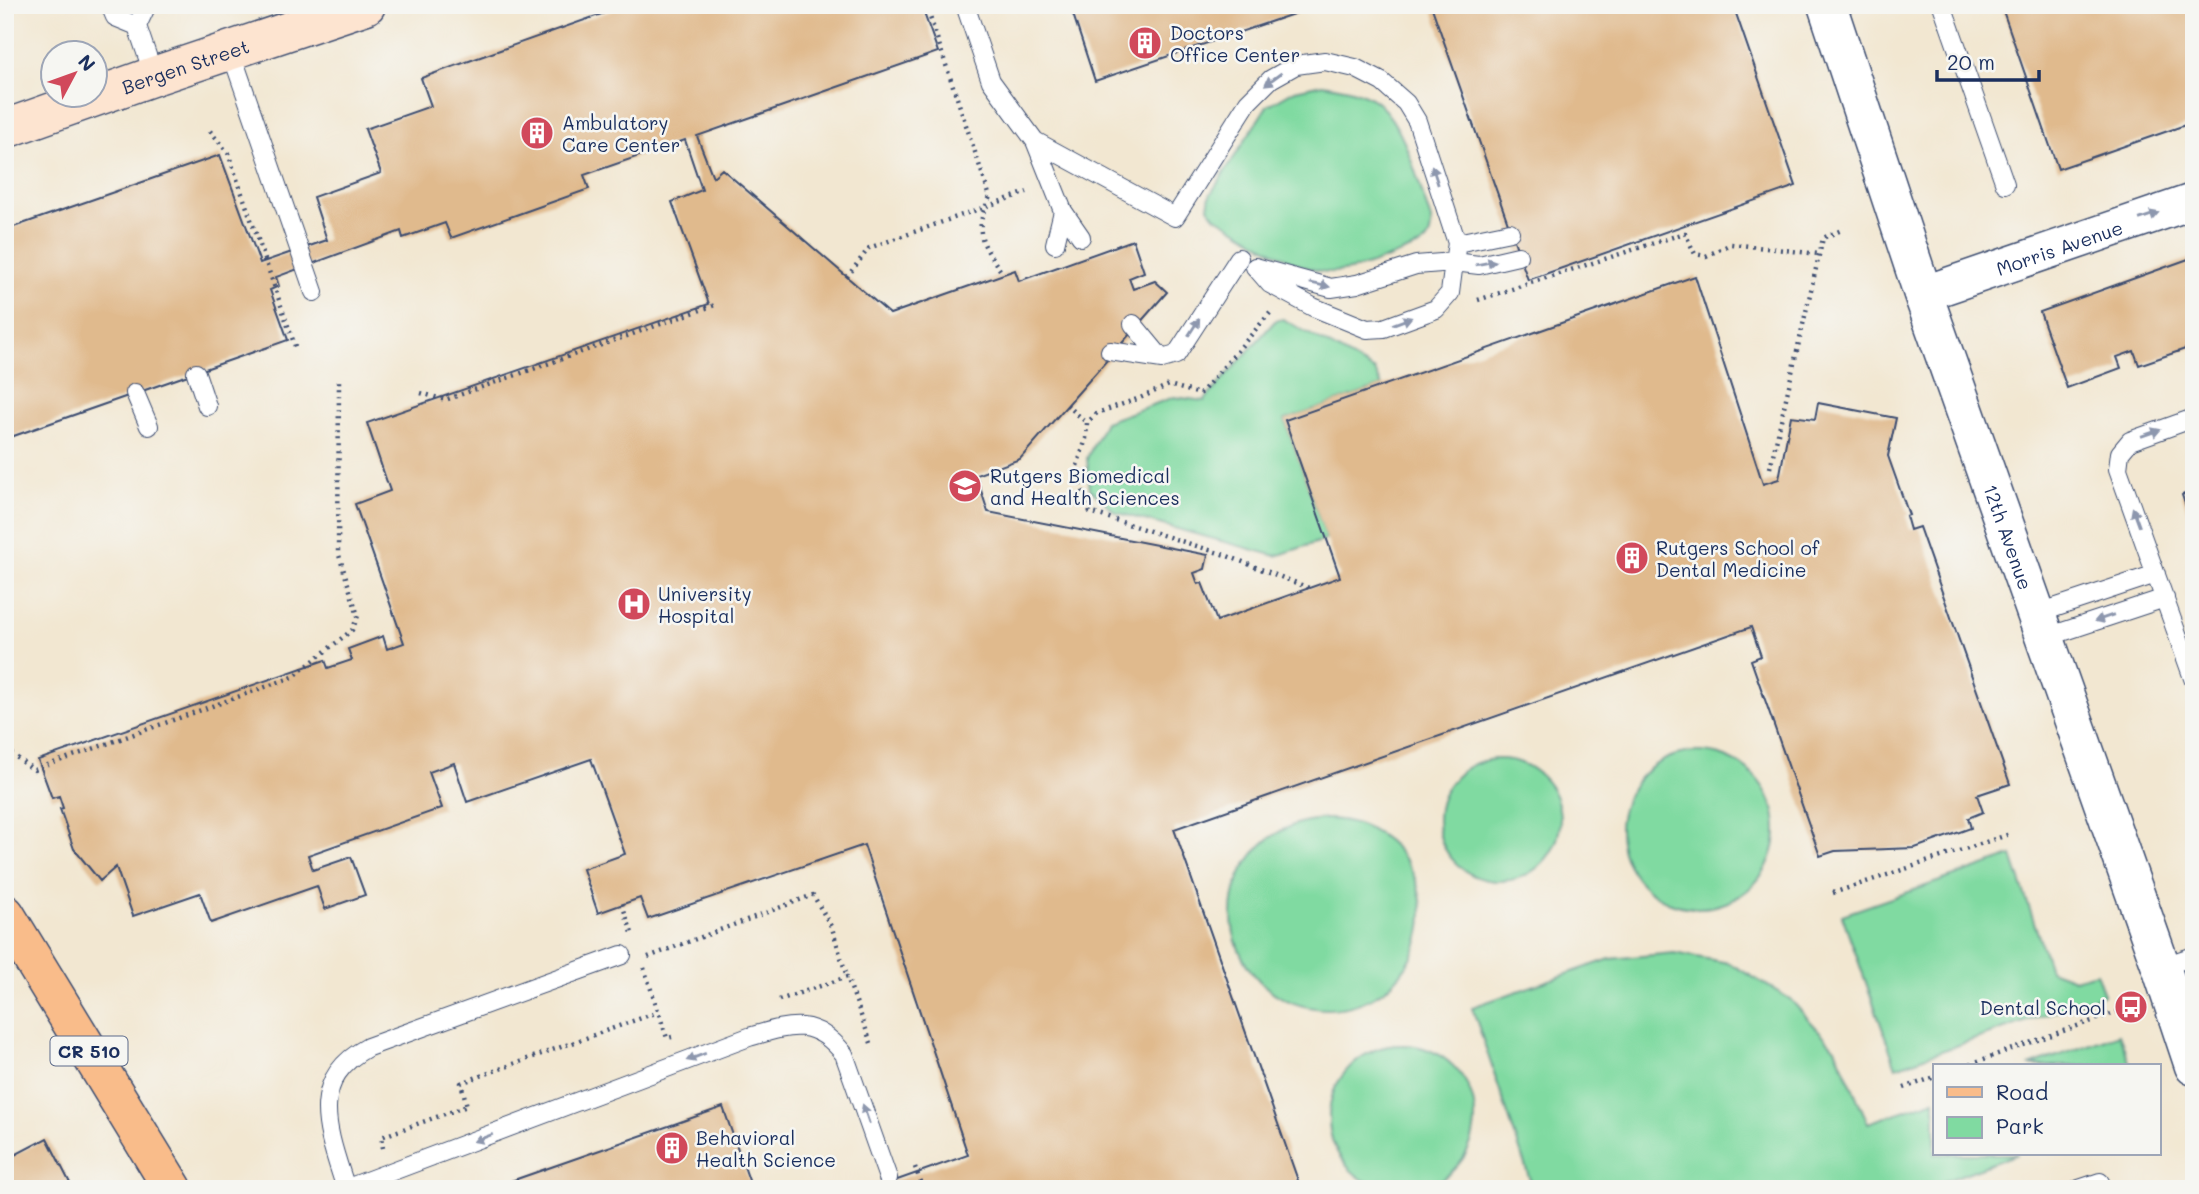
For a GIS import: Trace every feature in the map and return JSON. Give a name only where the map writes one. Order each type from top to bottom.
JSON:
[{"type":"main road","name":"Bergen Street","points":[[5,129],[366,5]]},
{"type":"main road","name":"CR 510","points":[[11,938],[173,1189]]},
{"type":"street","name":"12th Avenue","points":[[1827,5],[1923,294],[2040,626],[2177,961],[2194,1066]]},
{"type":"street","name":"Morris Avenue","points":[[1923,294],[2194,201]]},
{"type":"lane","points":[[110,5],[114,17],[136,26]]},
{"type":"lane","points":[[147,5],[136,26],[154,76]]},
{"type":"lane","points":[[965,5],[992,81],[1035,141],[1063,211],[1081,237]]},
{"type":"lane","points":[[1942,5],[2005,184]]},
{"type":"lane","points":[[231,52],[314,292]]},
{"type":"lane","points":[[1035,141],[1175,217],[1248,102],[1271,79],[1296,65],[1325,61],[1355,68],[1382,82],[1406,103],[1418,121],[1457,243],[1450,293],[1436,309],[1384,328],[1367,329],[1313,307],[1270,284],[1247,262]]},
{"type":"lane","points":[[1055,244],[1063,211]]},
{"type":"lane","points":[[1457,243],[1510,232]]},
{"type":"lane","points":[[1247,262],[1331,288],[1357,284],[1416,265],[1454,262],[1479,265],[1518,256]]},
{"type":"lane","points":[[1110,351],[1162,359],[1176,355],[1247,262]]},
{"type":"lane","points":[[1133,324],[1162,359]]},
{"type":"lane","points":[[195,373],[207,406]]},
{"type":"lane","points":[[135,393],[149,426]]},
{"type":"lane","points":[[2194,418],[2130,441],[2120,453],[2118,469],[2194,681]]},
{"type":"lane","points":[[2040,626],[2156,574]]},
{"type":"lane","points":[[2040,626],[2165,598]]},
{"type":"lane","points":[[622,956],[368,1047],[349,1058],[339,1068],[330,1085],[327,1113],[327,1127],[346,1189],[749,1037],[798,1025],[820,1032],[836,1043],[844,1054],[888,1178]]},
{"type":"lane","points":[[2079,1189],[2100,1182],[2102,1189]]},
{"type":"path","points":[[926,5],[990,197],[979,225],[983,246],[1003,274]]},
{"type":"path","points":[[210,131],[228,153],[296,349]]},
{"type":"path","points":[[847,277],[869,248],[1027,192]]},
{"type":"path","points":[[1770,468],[1823,238],[1844,229]]},
{"type":"path","points":[[1478,300],[1685,233],[1695,254],[1706,256],[1731,244],[1819,254]]},
{"type":"path","points":[[421,393],[445,400],[715,305]]},
{"type":"path","points":[[1274,309],[1200,394],[1169,385],[1097,413],[1087,423],[1086,439],[1076,469],[1090,512],[1225,555],[1308,588]]},
{"type":"path","points":[[5,754],[9,752],[34,770],[293,677],[352,630],[358,616],[338,552],[339,381]]},
{"type":"path","points":[[1068,405],[1087,423]]},
{"type":"path","points":[[1833,893],[2010,834]]},
{"type":"path","points":[[641,959],[813,895],[832,928],[847,977]]},
{"type":"path","points":[[1970,1064],[2132,1007]]},
{"type":"path","points":[[387,1174],[381,1137],[467,1106],[461,1083],[659,1012]]},
{"type":"path","points":[[1903,1088],[1933,1078]]},
{"type":"green space","points":[[1322,84],[1351,90],[1372,99],[1397,127],[1431,220],[1430,235],[1420,246],[1353,269],[1319,271],[1273,251],[1216,217],[1208,207],[1210,195],[1267,106],[1295,90]]},
{"type":"green space","points":[[1283,319],[1375,371],[1382,386],[1285,420],[1327,539],[1276,556],[1115,512],[1090,489],[1087,458],[1105,422],[1174,397],[1204,401],[1275,321]]},
{"type":"green space","points":[[1698,752],[1728,758],[1753,775],[1770,800],[1776,830],[1770,860],[1753,885],[1728,902],[1698,908],[1668,902],[1643,885],[1626,860],[1620,830],[1626,800],[1643,775],[1668,758]]},
{"type":"green space","points":[[1499,759],[1522,764],[1542,777],[1555,797],[1560,820],[1555,843],[1542,863],[1522,876],[1499,881],[1476,876],[1456,863],[1443,843],[1438,820],[1443,797],[1456,777],[1476,764]]},
{"type":"green space","points":[[1327,819],[1363,826],[1394,847],[1415,878],[1422,914],[1415,950],[1394,981],[1363,1002],[1327,1009],[1291,1002],[1260,981],[1239,950],[1232,914],[1239,878],[1260,847],[1291,826]]},
{"type":"green space","points":[[2012,856],[2050,970],[2074,979],[2096,973],[2104,994],[1896,1067],[1842,915]]},
{"type":"green space","points":[[1674,953],[1729,963],[1790,999],[1835,1048],[1868,1123],[1933,1101],[1933,1156],[2012,1156],[1924,1189],[1533,1189],[1472,1007],[1610,959]]},
{"type":"green space","points":[[2119,1034],[2130,1064],[2035,1064]]},
{"type":"green space","points":[[1402,1045],[1430,1051],[1453,1067],[1469,1090],[1475,1118],[1469,1146],[1453,1169],[1430,1185],[1402,1191],[1374,1185],[1351,1169],[1335,1146],[1329,1118],[1335,1090],[1351,1067],[1374,1051]]},
{"type":"building","points":[[627,5],[921,5],[938,52],[697,136],[713,177],[722,169],[890,314],[1015,270],[1019,281],[1133,240],[1144,272],[1129,278],[1133,289],[1155,281],[1167,292],[1020,459],[976,475],[988,512],[1208,555],[1205,569],[1194,573],[1198,584],[1202,583],[1217,621],[1340,577],[1285,420],[1695,276],[1763,484],[1779,479],[1791,416],[1815,419],[1818,403],[1896,418],[1888,456],[1909,515],[1906,516],[1910,530],[1919,527],[2010,784],[1977,795],[1983,812],[1968,818],[1971,828],[1915,848],[1835,851],[1820,856],[1751,660],[1761,656],[1751,627],[1174,829],[1301,1189],[981,1189],[979,1184],[967,1189],[872,1189],[968,1155],[864,845],[648,919],[640,898],[598,913],[583,869],[625,854],[591,759],[467,802],[454,763],[429,772],[442,808],[308,855],[313,870],[351,857],[365,895],[325,909],[317,886],[211,923],[200,893],[133,916],[116,867],[100,881],[74,849],[60,809],[63,808],[59,796],[52,798],[38,760],[325,660],[328,668],[352,660],[348,649],[383,636],[387,649],[404,643],[355,504],[390,491],[367,423],[709,304],[672,202],[702,190],[685,140],[584,175],[589,189],[451,238],[445,223],[403,238],[401,231],[276,277],[279,286],[270,290],[288,340],[5,439],[5,230],[220,155],[260,263],[327,240],[313,197],[381,173],[365,129],[431,106],[421,78]]},
{"type":"building","name":"Doctors Office Center","points":[[1070,5],[1317,5],[1317,6],[1095,81]]},
{"type":"building","points":[[1431,5],[1733,5],[1796,186],[1528,280]]},
{"type":"building","points":[[2001,5],[2194,5],[2194,122],[2058,169]]},
{"type":"building","points":[[2194,257],[2194,346],[2139,365],[2134,351],[2117,357],[2121,368],[2067,388],[2040,312]]},
{"type":"building","points":[[2194,490],[2194,526],[2193,527],[2182,495]]},
{"type":"building","name":"Behavioral Health Science","points":[[723,1107],[752,1189],[491,1189],[491,1188]]},
{"type":"building","points":[[47,1138],[73,1189],[5,1189],[5,1160]]},
{"type":"place","name":"Doctors Office Center","points":[[1145,43]]},
{"type":"place","name":"Ambulatory Care Center","points":[[537,133]]},
{"type":"place","name":"Rutgers Biomedical and Health Sciences","points":[[965,486]]},
{"type":"place","name":"Rutgers School of Dental Medicine","points":[[1632,558]]},
{"type":"place","name":"University Hospital","points":[[634,604]]},
{"type":"place","name":"Dental School","points":[[2131,1007]]},
{"type":"place","name":"Behavioral Health Science","points":[[672,1148]]}]
